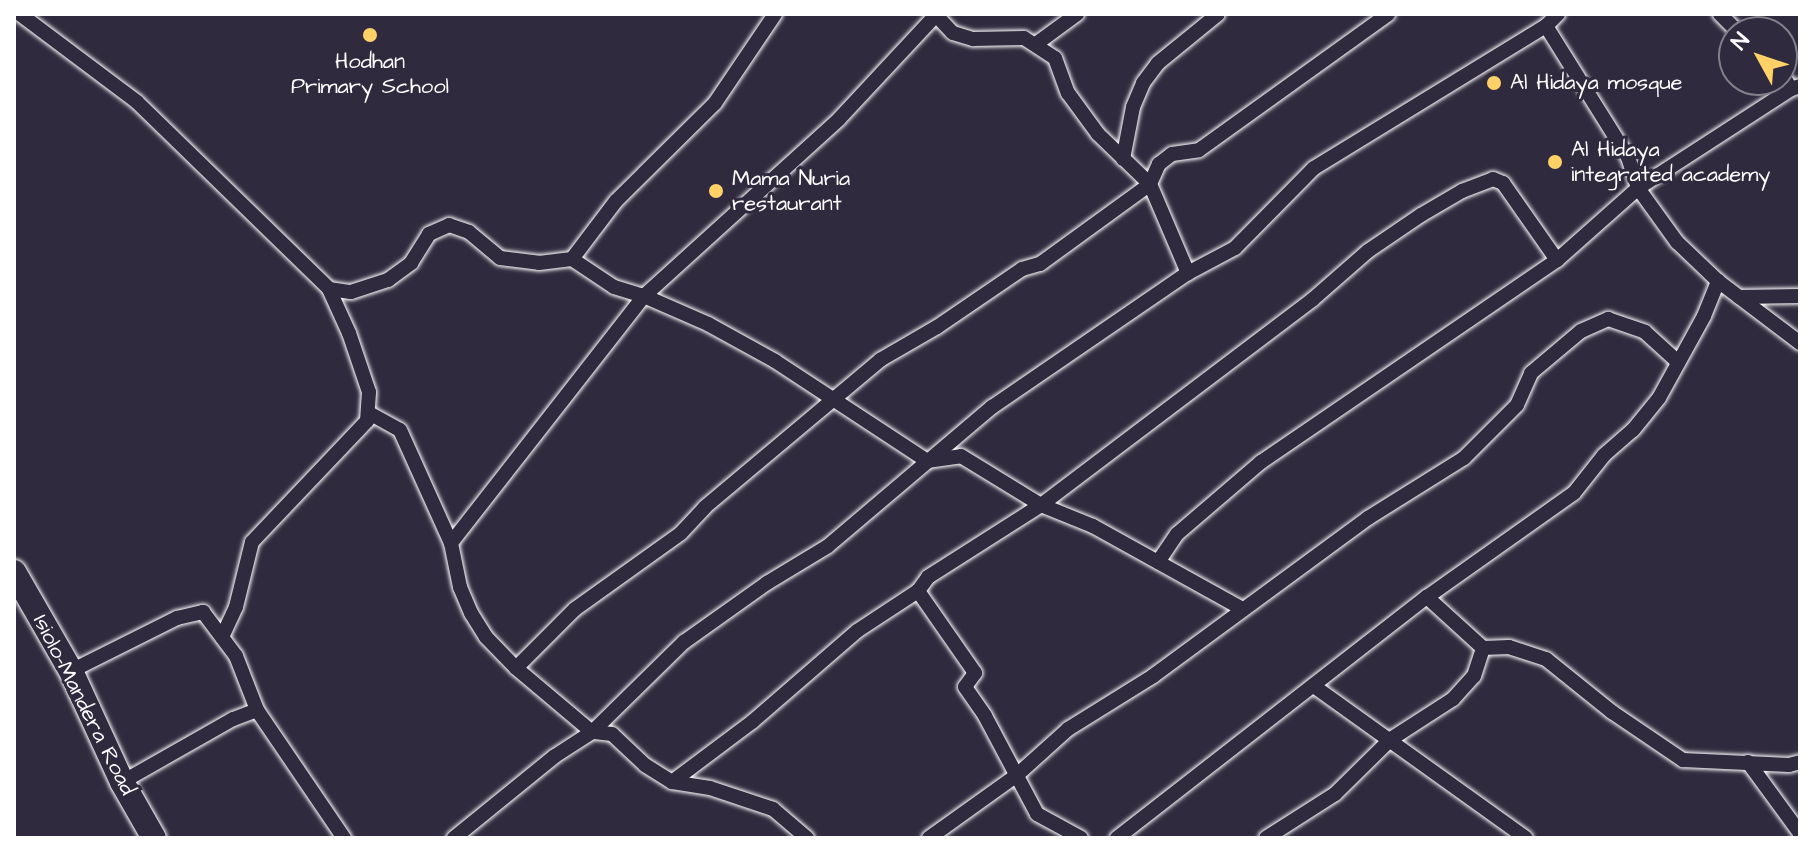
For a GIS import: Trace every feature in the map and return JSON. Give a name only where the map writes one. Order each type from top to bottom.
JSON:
[{"type":"highway","name":"Isiolo-Mandera Road","points":[[14,572],[71,671],[122,782],[154,838]]},
{"type":"street","points":[[20,14],[137,102],[329,289],[349,333],[369,392],[369,413],[360,430],[270,519],[252,542],[236,607],[222,637]]},
{"type":"street","points":[[572,259],[616,201],[715,103],[775,14]]},
{"type":"street","points":[[451,543],[644,296],[839,119],[936,14],[953,33],[973,39],[1015,37],[1036,44],[1055,58],[1068,93],[1098,134],[1150,184],[1188,273]]},
{"type":"street","points":[[1036,44],[1077,14]]},
{"type":"street","points":[[1123,159],[1133,107],[1143,83],[1158,63],[1218,14]]},
{"type":"street","points":[[516,668],[575,609],[681,533],[705,507],[880,360],[937,327],[1022,269],[1040,264],[1150,184],[1159,164],[1172,154],[1199,150],[1388,14]]},
{"type":"street","points":[[454,838],[555,756],[592,732],[684,642],[767,583],[828,546],[992,407],[1188,273],[1235,248],[1314,168],[1546,26],[1558,14]]},
{"type":"street","points":[[1546,26],[1614,132],[1628,157],[1638,188],[1677,242],[1718,281],[1800,343]]},
{"type":"street","points":[[1158,562],[1177,534],[1261,462],[1557,260],[1638,188],[1781,96]]},
{"type":"street","points":[[672,782],[752,722],[857,631],[918,591],[928,577],[1041,505],[1312,300],[1368,251],[1462,191],[1493,179],[1503,183],[1557,260]]},
{"type":"street","points":[[329,289],[351,292],[388,280],[411,263],[429,234],[449,225],[469,232],[500,258],[539,263],[572,259],[614,287],[644,296],[708,324],[775,361],[927,461],[961,456],[1041,505],[1093,526],[1243,609]]},
{"type":"street","points":[[1117,838],[1427,597],[1574,493],[1604,455],[1633,430],[1659,398],[1704,316],[1718,281]]},
{"type":"street","points":[[1739,297],[1800,296]]},
{"type":"street","points":[[929,838],[1017,775],[1068,729],[1153,676],[1368,518],[1464,458],[1517,405],[1531,373],[1581,331],[1608,319],[1645,332],[1678,362]]},
{"type":"street","points":[[369,413],[400,430],[451,543],[460,587],[471,613],[486,637],[516,668],[592,732],[612,734],[645,765],[672,782],[710,788],[773,809],[807,838]]},
{"type":"street","points":[[918,591],[975,673],[965,687],[1037,814],[1081,838]]},
{"type":"street","points":[[1427,597],[1483,648],[1509,647],[1546,659],[1612,712],[1683,760],[1789,765],[1800,762]]},
{"type":"street","points":[[71,671],[177,618],[203,612],[236,656],[257,710],[344,838]]},
{"type":"street","points":[[1266,838],[1335,794],[1391,739],[1453,699],[1474,676],[1483,648]]},
{"type":"street","points":[[1315,687],[1526,838]]},
{"type":"street","points":[[122,782],[233,719],[257,710]]},
{"type":"street","points":[[1748,762],[1800,833]]},
{"type":"place","name":"Hodhan Primary School","points":[[370,35]]},
{"type":"place","name":"Al Hidaya mosque","points":[[1494,83]]},
{"type":"place","name":"Al Hidaya integrated academy","points":[[1555,162]]},
{"type":"place","name":"Mama Nuria restaurant","points":[[716,191]]}]
